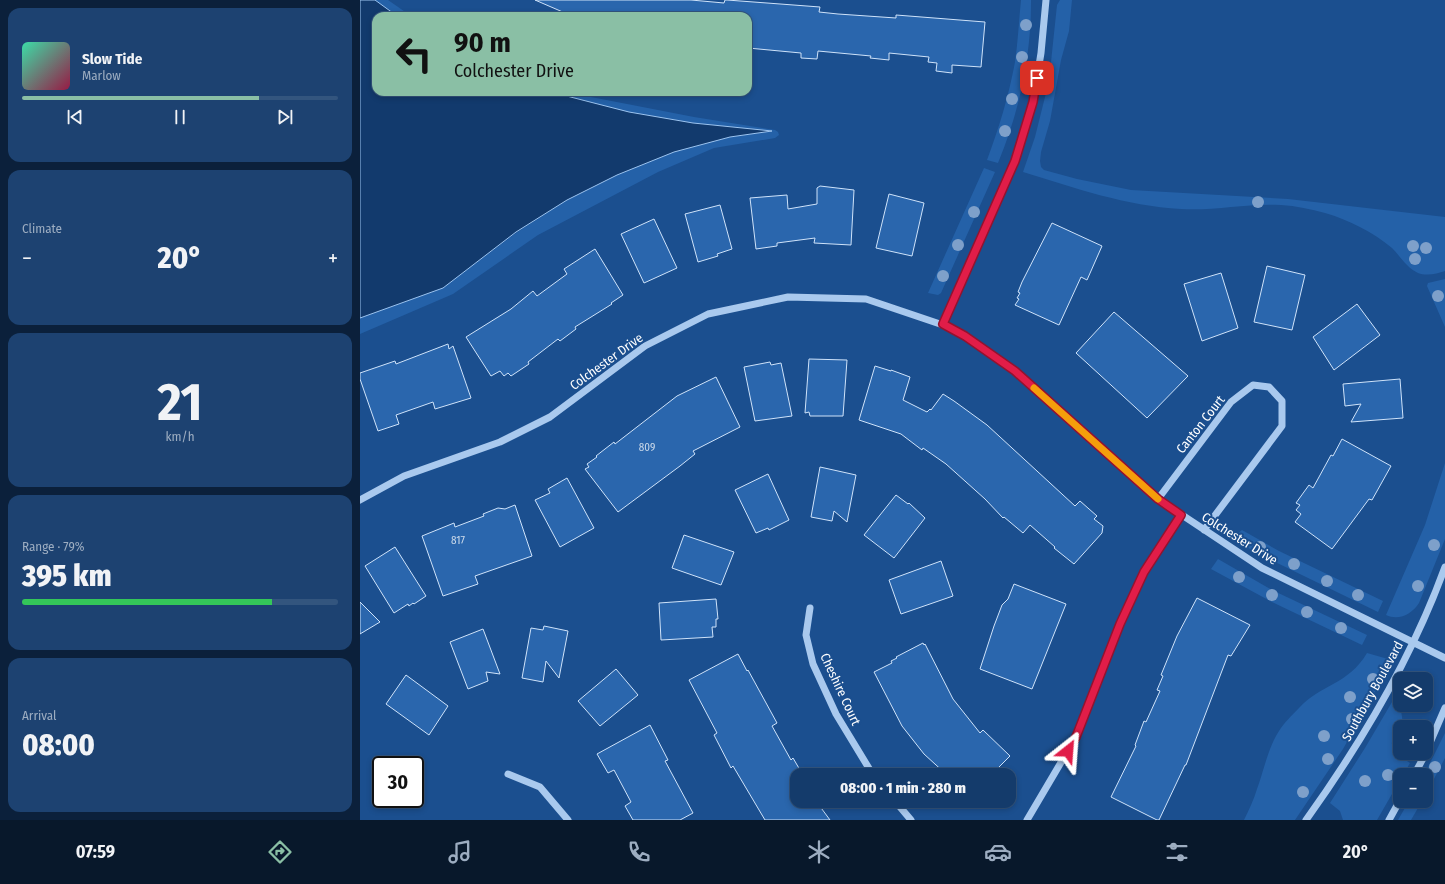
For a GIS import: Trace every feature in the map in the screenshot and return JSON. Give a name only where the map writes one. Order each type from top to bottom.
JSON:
[{"type":"street","points":[[943,324],[1015,161],[1033,102],[1041,53],[1046,0]]},
{"type":"street","name":"Colchester Drive","points":[[360,500],[404,476],[500,442],[550,417],[645,346],[708,314],[788,297],[866,299],[943,324],[965,336],[1015,371],[1158,499],[1181,515],[1262,568],[1445,658]]},
{"type":"street","name":"Canton Court","points":[[1158,499],[1231,402],[1253,386],[1268,387],[1282,401],[1282,426],[1204,530]]},
{"type":"street","points":[[1027,820],[1076,737],[1120,624],[1144,572],[1181,515]]},
{"type":"street","name":"Southbury Boulevard","points":[[1306,820],[1367,728],[1414,642],[1445,567]]},
{"type":"street","name":"Cheshire Court","points":[[810,608],[806,635],[813,664],[836,714],[869,768]]},
{"type":"street","points":[[1433,736],[1445,708]]},
{"type":"street","points":[[508,774],[540,787],[568,820]]},
{"type":"street","points":[[901,808],[911,820]]},
{"type":"street","points":[[1388,820],[1395,808]]},
{"type":"shaded area","points":[[360,0],[375,0],[392,12],[372,12],[372,96],[567,96],[629,112],[693,123],[772,131],[730,137],[674,152],[617,175],[567,200],[516,232],[443,288],[360,318]]},
{"type":"shaded area","points":[[375,0],[388,0],[405,12],[392,12]]},
{"type":"shaded area","points":[[1021,0],[1031,0],[1029,44],[1018,105],[998,163],[987,160],[996,136],[1013,74]]},
{"type":"shaded area","points":[[1060,0],[1072,0],[1069,31],[1061,60],[1050,121],[1041,152],[1041,167],[1044,170],[1077,179],[1131,190],[1288,199],[1445,217],[1445,271],[1432,274],[1418,273],[1407,265],[1385,242],[1369,232],[1343,219],[1314,210],[1281,205],[1206,209],[1161,207],[1101,195],[1023,172],[1035,137],[1049,81],[1057,5]]},
{"type":"shaded area","points":[[566,96],[588,96],[694,117],[775,130],[779,135],[775,138],[714,148],[658,172],[538,235],[453,294],[360,334],[360,318],[443,288],[516,233],[567,200],[617,175],[674,152],[730,137],[769,131],[693,123],[628,112]]},
{"type":"shaded area","points":[[984,168],[995,172],[941,293],[938,295],[928,293]]},
{"type":"shaded area","points":[[1445,279],[1445,327],[1427,286],[1428,283]]},
{"type":"shaded area","points":[[1445,463],[1445,539],[1419,603],[1413,610],[1405,615],[1400,617],[1391,617],[1386,615],[1425,525]]},
{"type":"shaded area","points":[[1242,530],[1279,551],[1383,601],[1378,612],[1243,545],[1236,535]]},
{"type":"shaded area","points":[[1218,559],[1272,590],[1367,635],[1362,645],[1272,602],[1211,569]]},
{"type":"shaded area","points":[[1367,653],[1388,659],[1387,669],[1384,676],[1343,749],[1295,820],[1244,820],[1254,797],[1266,759],[1281,728],[1307,700],[1351,672],[1360,664]]},
{"type":"shaded area","points":[[1392,702],[1393,712],[1401,712],[1402,719],[1393,720],[1393,760],[1406,760],[1410,763],[1407,768],[1393,768],[1393,792],[1377,820],[1343,820],[1340,811],[1330,803]]},
{"type":"shaded area","points":[[1445,733],[1445,758],[1433,781],[1433,768],[1428,768],[1432,760],[1433,760],[1433,757]]},
{"type":"shaded area","points":[[1405,808],[1418,808],[1411,820],[1398,820]]},
{"type":"building","points":[[535,0],[691,0],[724,3],[725,0],[727,0],[820,7],[819,12],[838,14],[896,18],[896,15],[985,22],[981,67],[952,65],[952,73],[936,71],[937,63],[928,62],[929,57],[889,53],[889,60],[870,58],[871,56],[818,51],[817,59],[801,58],[801,53],[752,48],[752,12],[563,12]]},
{"type":"building","points":[[820,186],[854,190],[851,245],[814,243],[815,238],[777,243],[777,246],[756,249],[750,198],[787,195],[788,209],[817,204],[817,188]]},
{"type":"building","points":[[889,194],[924,203],[912,256],[876,248]]},
{"type":"building","points":[[720,205],[732,249],[717,254],[718,256],[698,262],[685,214]]},
{"type":"building","points":[[654,219],[677,268],[644,283],[621,234]]},
{"type":"building","points":[[1052,223],[1102,246],[1087,280],[1081,277],[1059,325],[1015,305],[1019,299],[1017,298],[1020,293],[1018,292],[1022,282]]},
{"type":"building","points":[[595,249],[623,295],[611,303],[612,304],[575,327],[576,329],[560,341],[558,339],[528,362],[529,364],[511,376],[508,373],[504,376],[500,371],[491,376],[466,337],[511,309],[533,291],[537,296],[567,274],[564,269]]},
{"type":"building","points":[[1267,266],[1305,275],[1292,330],[1254,322]]},
{"type":"building","points":[[1221,273],[1238,328],[1202,341],[1184,284]]},
{"type":"building","points":[[1357,304],[1380,335],[1334,370],[1313,337]]},
{"type":"building","points":[[1114,312],[1188,376],[1147,418],[1076,353]]},
{"type":"building","points":[[448,344],[449,349],[453,346],[471,398],[435,409],[433,402],[396,415],[399,424],[378,431],[360,379],[360,373],[395,361],[396,364]]},
{"type":"building","points":[[809,359],[847,360],[843,416],[810,416],[809,412],[805,413]]},
{"type":"building","points":[[770,362],[771,365],[781,363],[792,416],[755,421],[744,367]]},
{"type":"building","points":[[875,366],[910,377],[903,400],[927,412],[930,409],[931,410],[943,394],[987,425],[1075,506],[1080,501],[1097,516],[1094,519],[1103,526],[1102,533],[1074,564],[1054,548],[1055,547],[1030,525],[1023,533],[1004,517],[1003,518],[985,499],[946,464],[923,448],[922,450],[901,434],[859,420]]},
{"type":"building","points":[[716,377],[740,427],[693,451],[695,454],[618,512],[585,469],[589,467],[587,464],[614,442],[615,444],[677,396]]},
{"type":"building","points":[[1400,379],[1403,418],[1351,422],[1361,404],[1345,406],[1343,384]]},
{"type":"building","points":[[1342,439],[1391,466],[1372,500],[1369,499],[1332,549],[1295,522],[1301,514],[1296,510],[1300,505],[1296,503],[1309,485],[1313,488],[1331,455],[1333,456]]},
{"type":"building","points":[[820,467],[856,475],[847,522],[834,511],[832,521],[811,517]]},
{"type":"building","points":[[768,474],[789,520],[769,530],[768,528],[756,533],[735,490]]},
{"type":"building","points":[[567,478],[594,528],[560,547],[535,500],[550,493],[548,489]]},
{"type":"building","points":[[896,495],[908,504],[909,503],[925,518],[894,558],[864,535]]},
{"type":"building","points":[[515,505],[532,556],[475,576],[478,584],[443,596],[422,536],[454,523],[455,527],[484,516],[483,514],[498,508],[505,509]]},
{"type":"building","points":[[684,535],[734,552],[721,585],[672,568]]},
{"type":"building","points":[[395,547],[426,596],[414,604],[413,603],[409,606],[408,604],[394,613],[365,566]]},
{"type":"building","points":[[941,561],[953,596],[901,614],[889,580]]},
{"type":"building","points":[[1014,584],[1066,604],[1032,689],[980,669],[1002,605],[1008,599]]},
{"type":"building","points":[[1197,598],[1250,625],[1231,656],[1228,655],[1186,765],[1159,820],[1157,820],[1111,797],[1136,746],[1135,745],[1144,721],[1146,722],[1160,691],[1157,690],[1163,676],[1161,675],[1177,636]]},
{"type":"building","points":[[716,599],[718,619],[716,619],[716,627],[712,627],[713,637],[661,640],[659,603]]},
{"type":"building","points":[[360,602],[380,622],[360,634]]},
{"type":"building","points":[[544,626],[568,631],[559,678],[546,661],[543,682],[522,678],[531,628],[543,630]]},
{"type":"building","points":[[483,629],[500,674],[486,672],[488,681],[468,689],[450,642]]},
{"type":"building","points":[[923,643],[924,645],[925,644],[953,699],[980,733],[983,730],[1010,756],[998,768],[939,768],[924,754],[902,726],[874,672],[892,663],[891,661],[897,658],[896,657]]},
{"type":"building","points":[[738,654],[777,723],[772,726],[791,760],[793,758],[799,768],[790,768],[790,808],[821,808],[830,820],[765,820],[733,766],[731,768],[714,735],[717,733],[689,680]]},
{"type":"building","points":[[616,669],[638,695],[600,726],[578,701]]},
{"type":"building","points":[[406,675],[448,706],[429,735],[386,704]]},
{"type":"building","points":[[650,725],[668,760],[665,761],[693,813],[680,820],[633,820],[625,806],[631,802],[614,770],[608,773],[597,754]]},
{"type":"slow traffic","points":[[1034,388],[1158,499]]},
{"type":"route","points":[[1037,78],[1033,102],[1015,161],[943,324],[965,336],[1015,371],[1158,499],[1181,515],[1144,572],[1120,624],[1076,737],[1068,751]]}]
